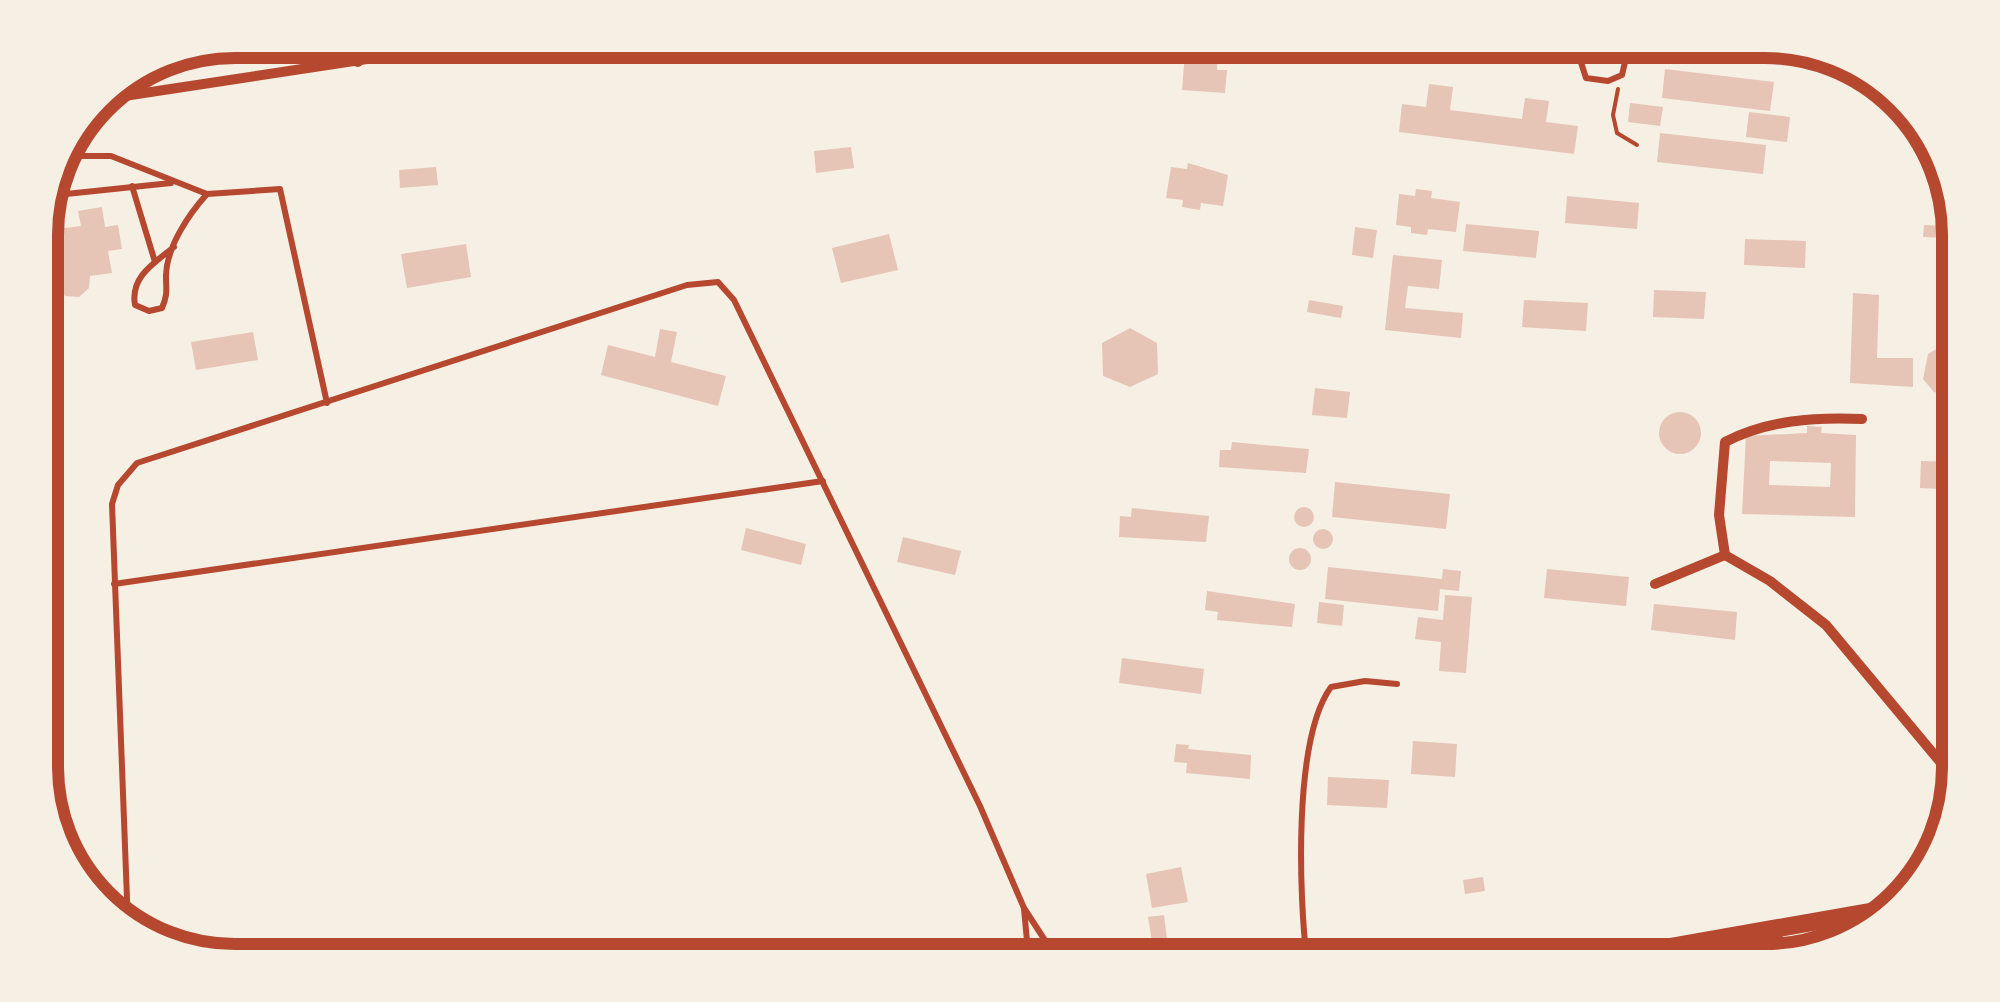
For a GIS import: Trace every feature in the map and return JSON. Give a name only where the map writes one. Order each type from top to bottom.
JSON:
[{"type":"main road","points":[[1696,944],[1866,913]]},
{"type":"street","points":[[358,58],[358,62]]},
{"type":"street","points":[[124,96],[382,58]]},
{"type":"street","points":[[1725,555],[1718,515],[1725,442],[1768,425],[1820,418],[1862,420]]},
{"type":"street","points":[[1656,584],[1725,555]]},
{"type":"street","points":[[1725,555],[1770,581],[1826,625],[1942,764]]},
{"type":"street","points":[[1777,931],[1778,944]]},
{"type":"lane","points":[[1580,58],[1586,78],[1608,81],[1622,75],[1625,62],[1621,58]]},
{"type":"lane","points":[[76,156],[111,156],[207,194],[280,189],[327,404]]},
{"type":"lane","points":[[63,194],[172,183]]},
{"type":"lane","points":[[132,186],[155,262]]},
{"type":"lane","points":[[174,247],[140,276],[133,293],[136,305],[148,311],[162,308],[169,292],[166,275],[174,247],[192,211],[207,194]]},
{"type":"lane","points":[[127,908],[112,504],[118,486],[137,463],[687,285],[718,282],[734,300],[980,806],[1024,908],[1048,944]]},
{"type":"lane","points":[[114,584],[823,481]]},
{"type":"lane","points":[[1306,944],[1304,779],[1315,709],[1331,688],[1365,681],[1397,684]]},
{"type":"lane","points":[[1024,908],[1027,944]]},
{"type":"path","points":[[1622,75],[1613,114],[1617,133],[1637,145]]},
{"type":"building","points":[[1185,58],[1218,58],[1217,70],[1227,70],[1225,93],[1182,90]]},
{"type":"building","points":[[1665,69],[1774,82],[1770,111],[1662,98]]},
{"type":"building","points":[[1429,84],[1453,87],[1450,110],[1522,119],[1525,98],[1549,101],[1546,122],[1578,126],[1574,154],[1399,132],[1402,104],[1426,107]]},
{"type":"building","points":[[1630,103],[1663,107],[1660,126],[1628,122]]},
{"type":"building","points":[[1749,112],[1790,117],[1787,142],[1746,137]]},
{"type":"building","points":[[1660,133],[1766,145],[1763,174],[1657,162]]},
{"type":"building","points":[[851,147],[854,168],[816,173],[814,151]]},
{"type":"building","points":[[1188,163],[1228,175],[1223,206],[1201,203],[1200,210],[1182,207],[1183,200],[1166,198],[1171,167],[1187,169]]},
{"type":"building","points":[[436,167],[438,185],[400,188],[399,170]]},
{"type":"building","points":[[1416,189],[1432,191],[1431,198],[1460,202],[1456,232],[1428,229],[1427,235],[1411,233],[1411,227],[1396,225],[1399,194],[1415,196]]},
{"type":"building","points":[[1567,196],[1639,203],[1637,229],[1565,223]]},
{"type":"building","points":[[102,207],[105,227],[118,225],[122,249],[108,251],[112,273],[90,276],[89,288],[79,297],[65,296],[58,286],[58,229],[81,226],[78,211]]},
{"type":"building","points":[[1466,224],[1539,231],[1536,258],[1463,251]]},
{"type":"building","points":[[1924,225],[1942,226],[1942,238],[1923,237]]},
{"type":"building","points":[[1355,227],[1377,230],[1373,258],[1352,255]]},
{"type":"building","points":[[889,234],[898,270],[841,283],[832,248]]},
{"type":"building","points":[[1745,239],[1806,241],[1805,268],[1744,265]]},
{"type":"building","points":[[466,244],[471,277],[407,288],[401,254]]},
{"type":"building","points":[[1393,255],[1442,260],[1439,289],[1408,286],[1405,308],[1463,313],[1461,338],[1385,330]]},
{"type":"building","points":[[1654,290],[1706,292],[1704,319],[1653,317]]},
{"type":"building","points":[[1853,293],[1879,295],[1877,358],[1913,358],[1913,387],[1850,383]]},
{"type":"building","points":[[1309,300],[1343,306],[1341,318],[1307,312]]},
{"type":"building","points":[[1524,300],[1588,303],[1586,331],[1522,327]]},
{"type":"building","points":[[1130,328],[1157,343],[1158,374],[1130,387],[1103,376],[1102,343]]},
{"type":"building","points":[[660,329],[677,332],[671,362],[726,376],[718,406],[601,375],[608,345],[655,357]]},
{"type":"building","points":[[253,332],[258,360],[196,370],[191,342]]},
{"type":"building","points":[[1942,346],[1942,394],[1934,392],[1923,379],[1928,354]]},
{"type":"building","points":[[1315,388],[1350,392],[1347,418],[1312,415]]},
{"type":"building","points":[[1680,412],[1695,418],[1701,433],[1695,448],[1680,454],[1665,448],[1659,433],[1665,418]]},
{"type":"building","points":[[1807,426],[1822,427],[1821,433],[1856,435],[1855,517],[1742,514],[1746,436],[1807,433]],"holes":[[[1770,461],[1831,463],[1830,487],[1769,485]]]},
{"type":"building","points":[[1232,442],[1309,449],[1306,473],[1219,467],[1220,450],[1231,450]]},
{"type":"building","points":[[1921,461],[1942,462],[1942,489],[1920,488]]},
{"type":"building","points":[[1335,482],[1450,494],[1446,529],[1332,517]]},
{"type":"building","points":[[1300,507],[1308,507],[1314,517],[1308,527],[1300,527],[1294,521],[1294,513]]},
{"type":"building","points":[[1132,508],[1209,516],[1206,542],[1119,537],[1120,516],[1131,517]]},
{"type":"building","points":[[746,528],[806,544],[801,565],[741,550]]},
{"type":"building","points":[[1319,529],[1327,529],[1333,539],[1327,549],[1319,549],[1313,543],[1313,535]]},
{"type":"building","points":[[903,537],[961,551],[955,575],[897,562]]},
{"type":"building","points":[[1300,548],[1311,559],[1300,570],[1289,559]]},
{"type":"building","points":[[1328,567],[1442,579],[1443,569],[1461,571],[1459,591],[1440,589],[1438,611],[1325,599]]},
{"type":"building","points":[[1547,569],[1629,577],[1626,606],[1544,598]]},
{"type":"building","points":[[1207,591],[1295,604],[1292,627],[1217,620],[1218,612],[1205,610]]},
{"type":"building","points":[[1445,595],[1472,597],[1466,673],[1439,671],[1441,642],[1415,639],[1418,617],[1443,620]]},
{"type":"building","points":[[1319,602],[1344,605],[1342,626],[1317,623]]},
{"type":"building","points":[[1654,604],[1737,612],[1735,640],[1651,630]]},
{"type":"building","points":[[1122,658],[1204,669],[1201,694],[1119,683]]},
{"type":"building","points":[[1413,741],[1457,744],[1455,777],[1411,774]]},
{"type":"building","points":[[1176,744],[1189,745],[1188,749],[1251,755],[1250,779],[1186,773],[1187,763],[1174,762]]},
{"type":"building","points":[[1328,777],[1389,780],[1387,808],[1327,805]]},
{"type":"building","points":[[1181,867],[1188,902],[1152,908],[1146,874]]},
{"type":"building","points":[[1483,877],[1485,891],[1465,894],[1463,880]]},
{"type":"building","points":[[1164,915],[1167,939],[1152,942],[1148,917]]}]
